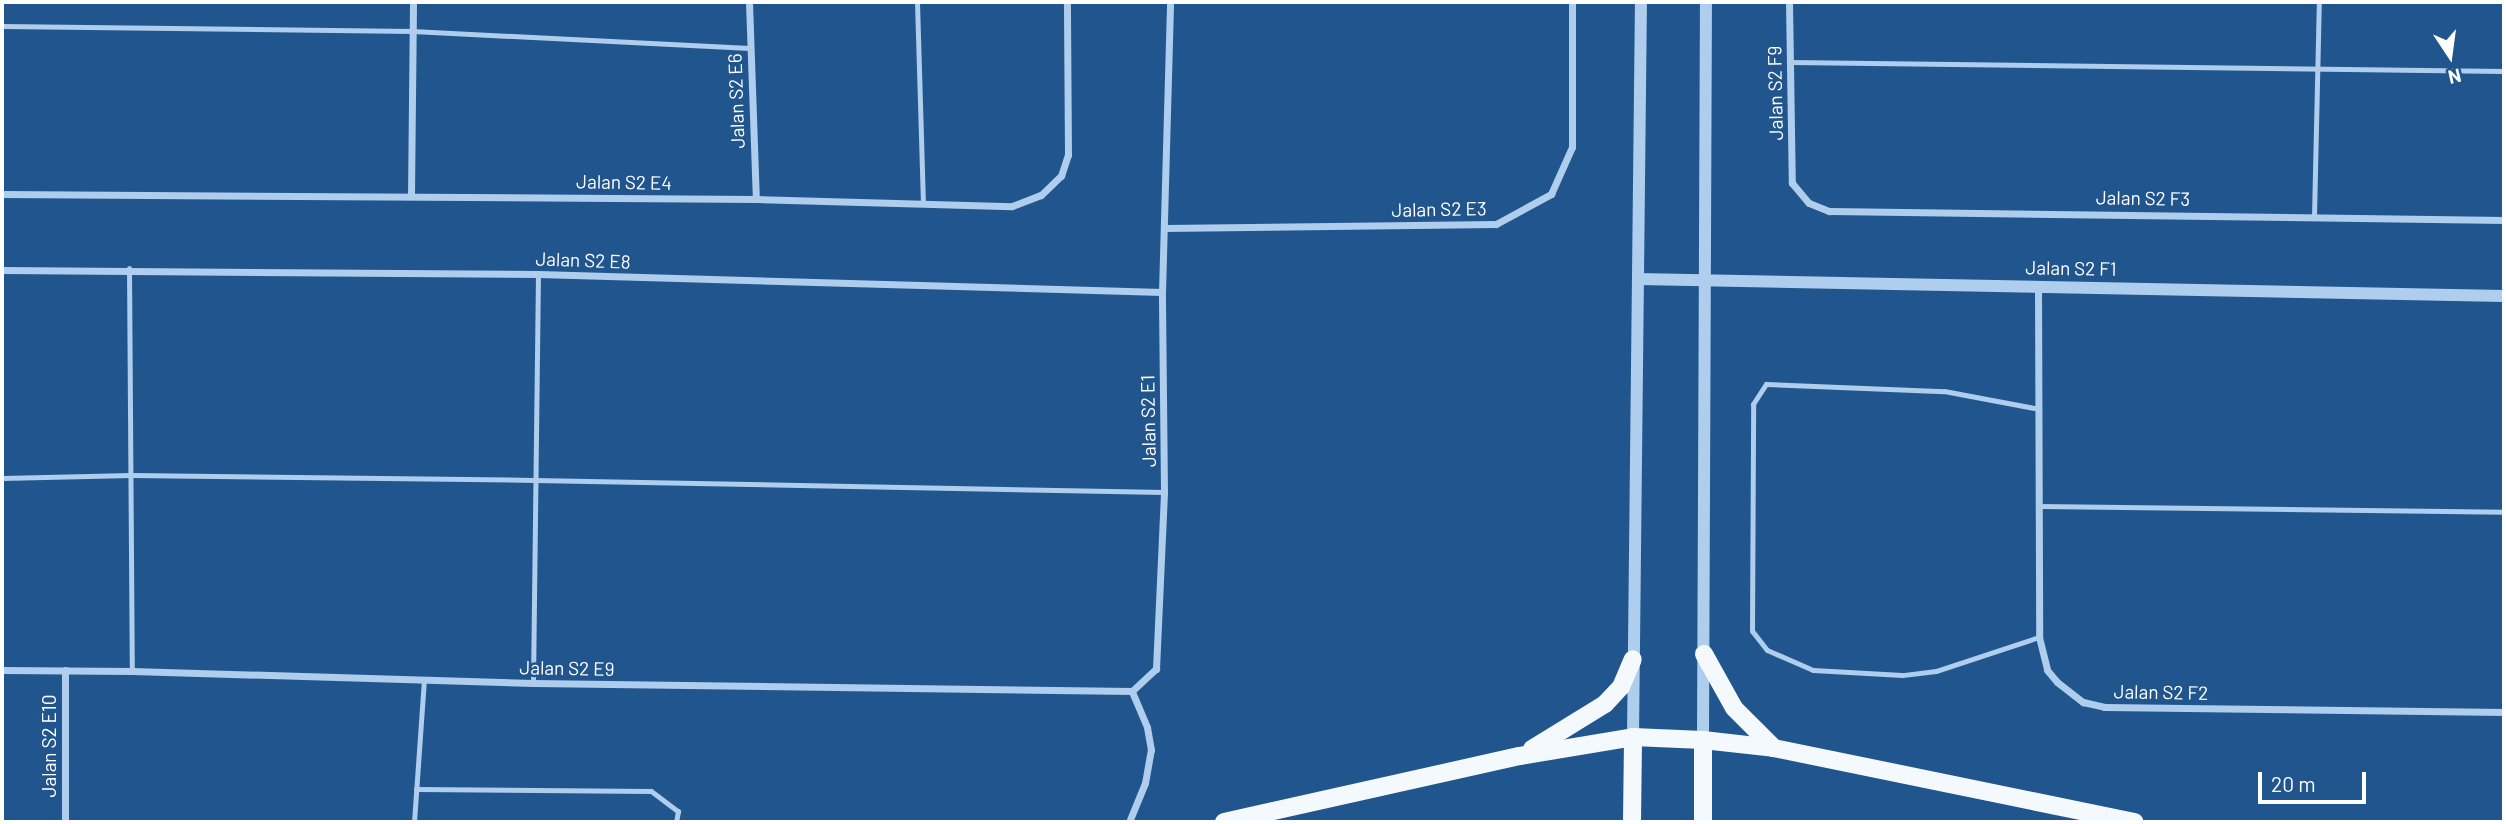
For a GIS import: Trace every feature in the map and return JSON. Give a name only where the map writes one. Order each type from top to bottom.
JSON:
[{"type":"main road","points":[[1704,654],[1734,708],[1774,748]]},
{"type":"main road","points":[[1520,756],[1605,704],[1621,687],[1633,659]]},
{"type":"main road","points":[[1632,822],[1633,737]]},
{"type":"main road","points":[[1224,822],[1520,756],[1633,737],[1703,740],[1774,748],[2133,822]]},
{"type":"main road","points":[[1703,740],[1703,822]]},
{"type":"street","points":[[411,195],[413,2]]},
{"type":"street","name":"Jalan S2 E6","points":[[749,2],[756,199]]},
{"type":"street","name":"Jalan S2 E4","points":[[2,194],[756,199],[1012,206],[1041,195],[1061,176],[1068,155],[1067,2]]},
{"type":"street","name":"Jalan S2 E1","points":[[1132,691],[1156,669],[1164,492],[1162,292],[1170,2]]},
{"type":"street","name":"Jalan S2 E3","points":[[1164,228],[1496,224],[1551,194],[1572,147],[1572,2]]},
{"type":"street","points":[[1633,737],[1641,2]]},
{"type":"street","points":[[1703,740],[1706,2]]},
{"type":"street","name":"Jalan S2 F9","points":[[1789,2],[1791,183]]},
{"type":"street","name":"Jalan S2 F3","points":[[1791,183],[1809,203],[1829,211],[2504,220]]},
{"type":"street","name":"Jalan S2 E8","points":[[2,270],[129,268],[538,274],[1162,292]]},
{"type":"street","name":"Jalan S2 F1","points":[[1638,279],[2504,296]]},
{"type":"street","name":"Jalan S2 F2","points":[[2038,286],[2039,637],[2047,670],[2057,682],[2083,702],[2104,707],[2504,712]]},
{"type":"street","name":"Jalan S2 E9","points":[[2,670],[132,671],[533,683],[1132,691]]},
{"type":"street","name":"Jalan S2 E10","points":[[65,670],[65,822]]},
{"type":"street","points":[[1129,822],[1145,783],[1152,750],[1147,727],[1132,691]]},
{"type":"lane","points":[[917,2],[923,203]]},
{"type":"lane","points":[[2314,216],[2319,2]]},
{"type":"lane","points":[[2,26],[412,31],[750,48]]},
{"type":"lane","points":[[1790,62],[2504,71]]},
{"type":"lane","points":[[129,268],[132,671]]},
{"type":"lane","points":[[533,683],[538,274]]},
{"type":"lane","points":[[2039,409],[1944,391],[1766,384],[1753,404],[1752,604],[1752,631],[1767,650],[1812,670],[1902,675],[1936,671],[2039,637]]},
{"type":"lane","points":[[2,478],[131,475],[1164,492]]},
{"type":"lane","points":[[2039,506],[2504,512]]},
{"type":"lane","points":[[414,822],[424,680]]},
{"type":"lane","points":[[416,789],[651,791],[678,811],[676,822]]}]
